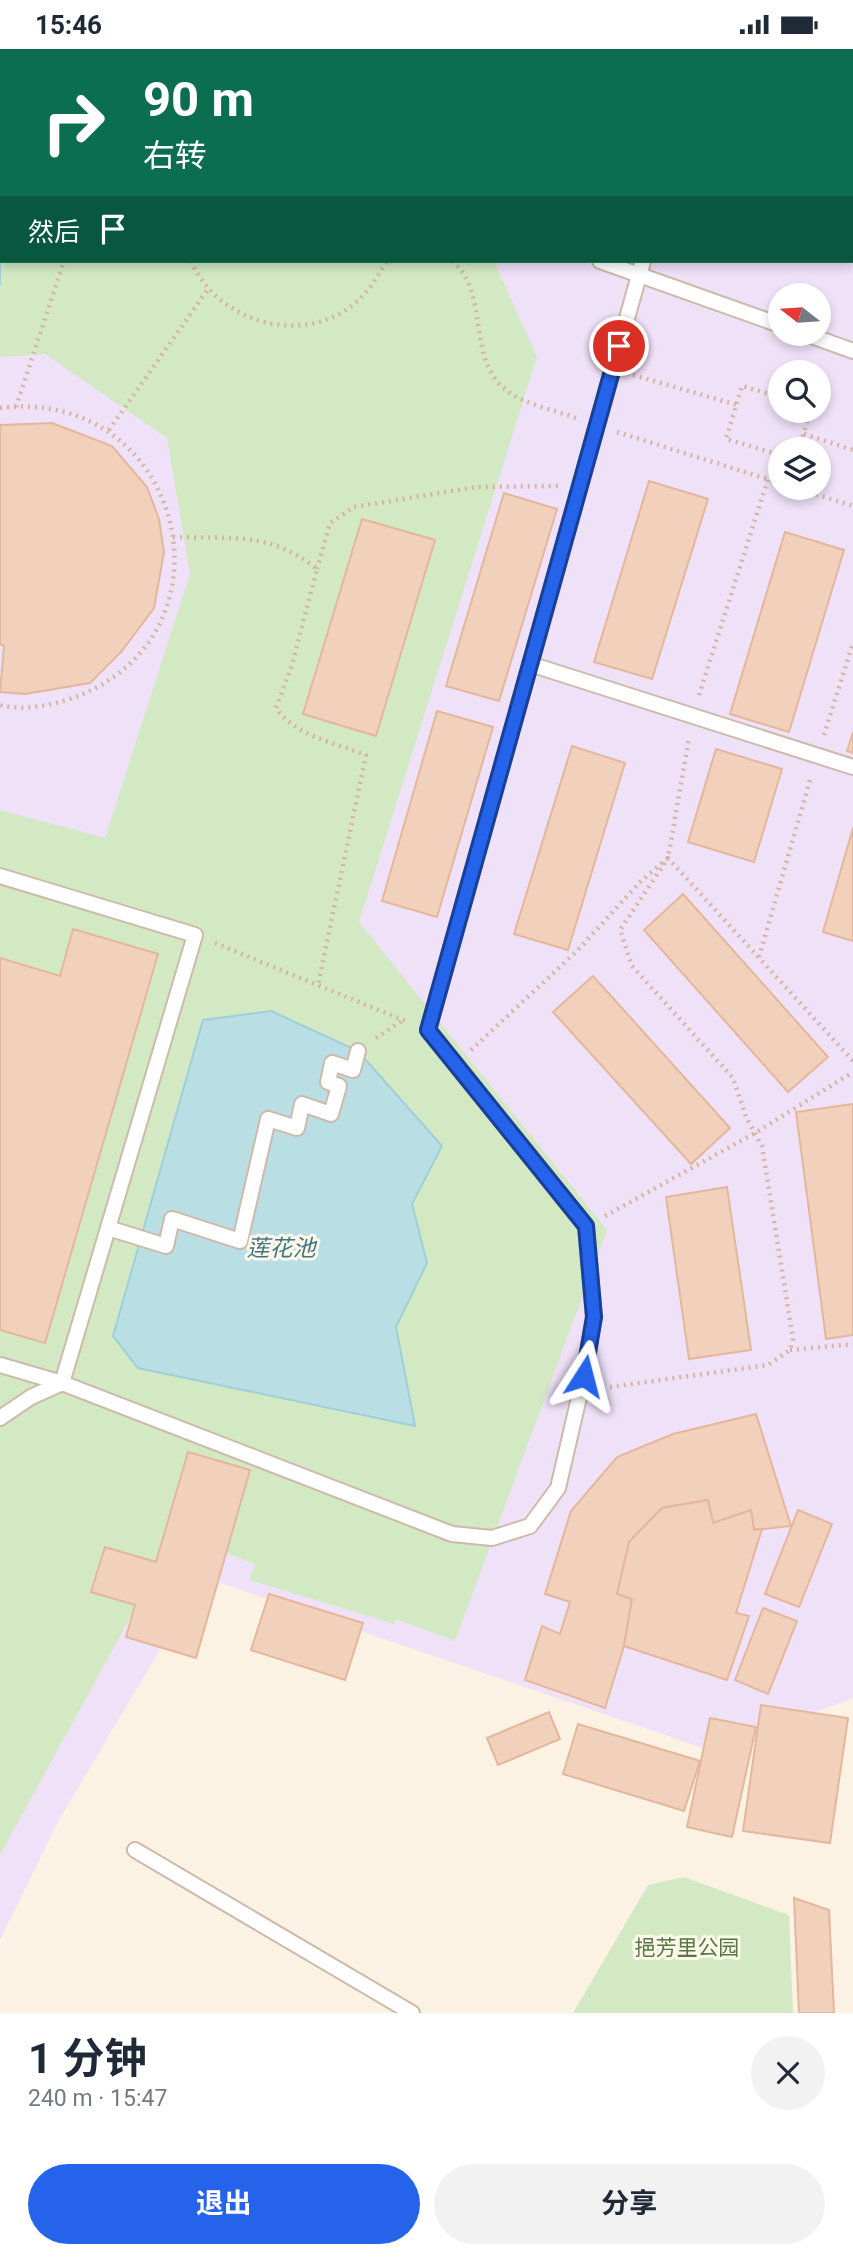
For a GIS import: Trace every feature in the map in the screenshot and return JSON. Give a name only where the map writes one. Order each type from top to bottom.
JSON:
[{"type":"lane","points":[[605,263],[768,321]]},
{"type":"lane","points":[[0,1365],[62,1383],[452,1534],[492,1538],[530,1526],[558,1488],[581,1391],[594,1317],[586,1226],[428,1030],[642,263]]},
{"type":"lane","points":[[831,343],[853,351]]},
{"type":"lane","points":[[530,664],[853,767]]},
{"type":"lane","points":[[0,876],[195,935],[62,1383],[31,1397],[0,1418]]},
{"type":"lane","points":[[108,1228],[166,1246],[172,1219],[240,1241],[268,1119],[297,1128],[302,1104],[331,1114],[339,1086],[328,1082],[332,1063],[353,1070],[358,1051]]},
{"type":"lane","points":[[135,1850],[412,2013]]},
{"type":"path","points":[[16,407],[63,263]]},
{"type":"path","points":[[192,263],[208,289],[236,312],[271,325],[307,325],[341,313],[370,290],[386,263]]},
{"type":"path","points":[[109,430],[208,289]]},
{"type":"path","points":[[612,369],[737,405]]},
{"type":"path","points":[[768,394],[742,386],[726,439],[768,451]]},
{"type":"path","points":[[0,408],[39,405],[75,414],[109,430],[137,454],[164,498],[176,549],[169,601],[146,647],[108,683],[60,703],[8,707],[0,705]]},
{"type":"path","points":[[803,437],[807,423]]},
{"type":"path","points":[[804,434],[853,450]]},
{"type":"path","points":[[768,479],[693,716],[668,858],[620,930],[632,966],[733,1078],[764,1160],[793,1339],[790,1350]]},
{"type":"path","points":[[318,985],[366,755],[286,722],[276,708],[292,665],[330,523],[354,507],[476,488],[580,486]]},
{"type":"path","points":[[831,499],[853,506]]},
{"type":"path","points":[[173,537],[260,540],[295,550],[317,569]]},
{"type":"path","points":[[759,958],[853,643]]},
{"type":"path","points":[[668,858],[853,1061]]},
{"type":"path","points":[[455,1065],[579,950],[641,881],[668,858]]},
{"type":"path","points":[[195,935],[428,1030]]},
{"type":"path","points":[[358,1051],[403,1020]]},
{"type":"path","points":[[586,1226],[755,1133],[853,1072]]},
{"type":"path","points":[[581,1391],[768,1365],[790,1350],[853,1344]]},
{"type":"shaded area","points":[[0,263],[853,263],[853,1698],[712,1751],[203,1577],[59,1820],[0,1940]]},
{"type":"green space","points":[[0,263],[495,263],[537,357],[359,922],[607,1230],[455,1641],[396,1619],[394,1624],[250,1580],[255,1564],[176,1534],[0,1855],[0,810],[105,838],[190,574],[167,438],[45,354],[0,357]]},
{"type":"green space","name":"挹芳里公园","points":[[684,1877],[789,1915],[793,2013],[573,2013],[648,1885]]},
{"type":"water","name":"莲花池","points":[[271,1011],[358,1051],[442,1146],[412,1204],[427,1263],[396,1327],[415,1426],[138,1368],[113,1336],[203,1020]]},
{"type":"building","points":[[52,423],[112,446],[147,487],[159,519],[164,552],[154,608],[121,652],[90,683],[25,694],[0,692],[4,646],[0,644],[0,425]]},
{"type":"building","points":[[649,481],[708,499],[652,679],[594,662]]},
{"type":"building","points":[[504,493],[557,509],[499,701],[446,686]]},
{"type":"building","points":[[362,519],[435,540],[376,736],[303,714]]},
{"type":"building","points":[[785,532],[844,550],[789,732],[730,714]]},
{"type":"building","points":[[437,711],[493,727],[437,917],[382,901]]},
{"type":"building","points":[[853,732],[853,753],[847,751]]},
{"type":"building","points":[[572,746],[625,763],[568,950],[514,934]]},
{"type":"building","points":[[716,749],[782,769],[754,862],[688,842]]},
{"type":"building","points":[[853,828],[853,941],[823,932]]},
{"type":"building","points":[[683,894],[828,1057],[788,1092],[644,930]]},
{"type":"building","points":[[73,929],[158,954],[45,1343],[0,1330],[0,958],[60,976]]},
{"type":"building","points":[[593,976],[730,1128],[691,1164],[553,1012]]},
{"type":"building","points":[[853,1104],[853,1335],[826,1339],[796,1112]]},
{"type":"building","points":[[727,1187],[751,1350],[689,1359],[666,1197]]},
{"type":"building","points":[[756,1414],[791,1526],[754,1530],[751,1510],[713,1523],[708,1500],[662,1508],[629,1542],[617,1594],[632,1599],[624,1646],[605,1708],[525,1680],[542,1626],[560,1634],[570,1602],[545,1594],[571,1511],[617,1457],[673,1434]]},
{"type":"building","points":[[188,1452],[250,1470],[196,1658],[126,1637],[135,1605],[91,1592],[105,1547],[156,1562]]},
{"type":"building","points":[[708,1500],[713,1523],[751,1510],[754,1530],[762,1529],[736,1613],[749,1616],[727,1680],[624,1646],[632,1599],[617,1594],[629,1542],[662,1508]]},
{"type":"building","points":[[798,1510],[832,1524],[799,1607],[765,1594]]},
{"type":"building","points":[[269,1594],[363,1623],[345,1680],[251,1650]]},
{"type":"building","points":[[763,1608],[797,1621],[768,1694],[735,1680]]},
{"type":"building","points":[[761,1705],[848,1718],[830,1843],[743,1831]]},
{"type":"building","points":[[549,1712],[560,1739],[498,1765],[487,1738]]},
{"type":"building","points":[[710,1718],[756,1727],[732,1837],[687,1827]]},
{"type":"building","points":[[578,1724],[700,1761],[684,1811],[563,1774]]},
{"type":"building","points":[[794,1898],[829,1910],[834,2013],[799,2013]]},
{"type":"route","points":[[584,1376],[594,1317],[586,1226],[428,1030],[619,346]]}]
